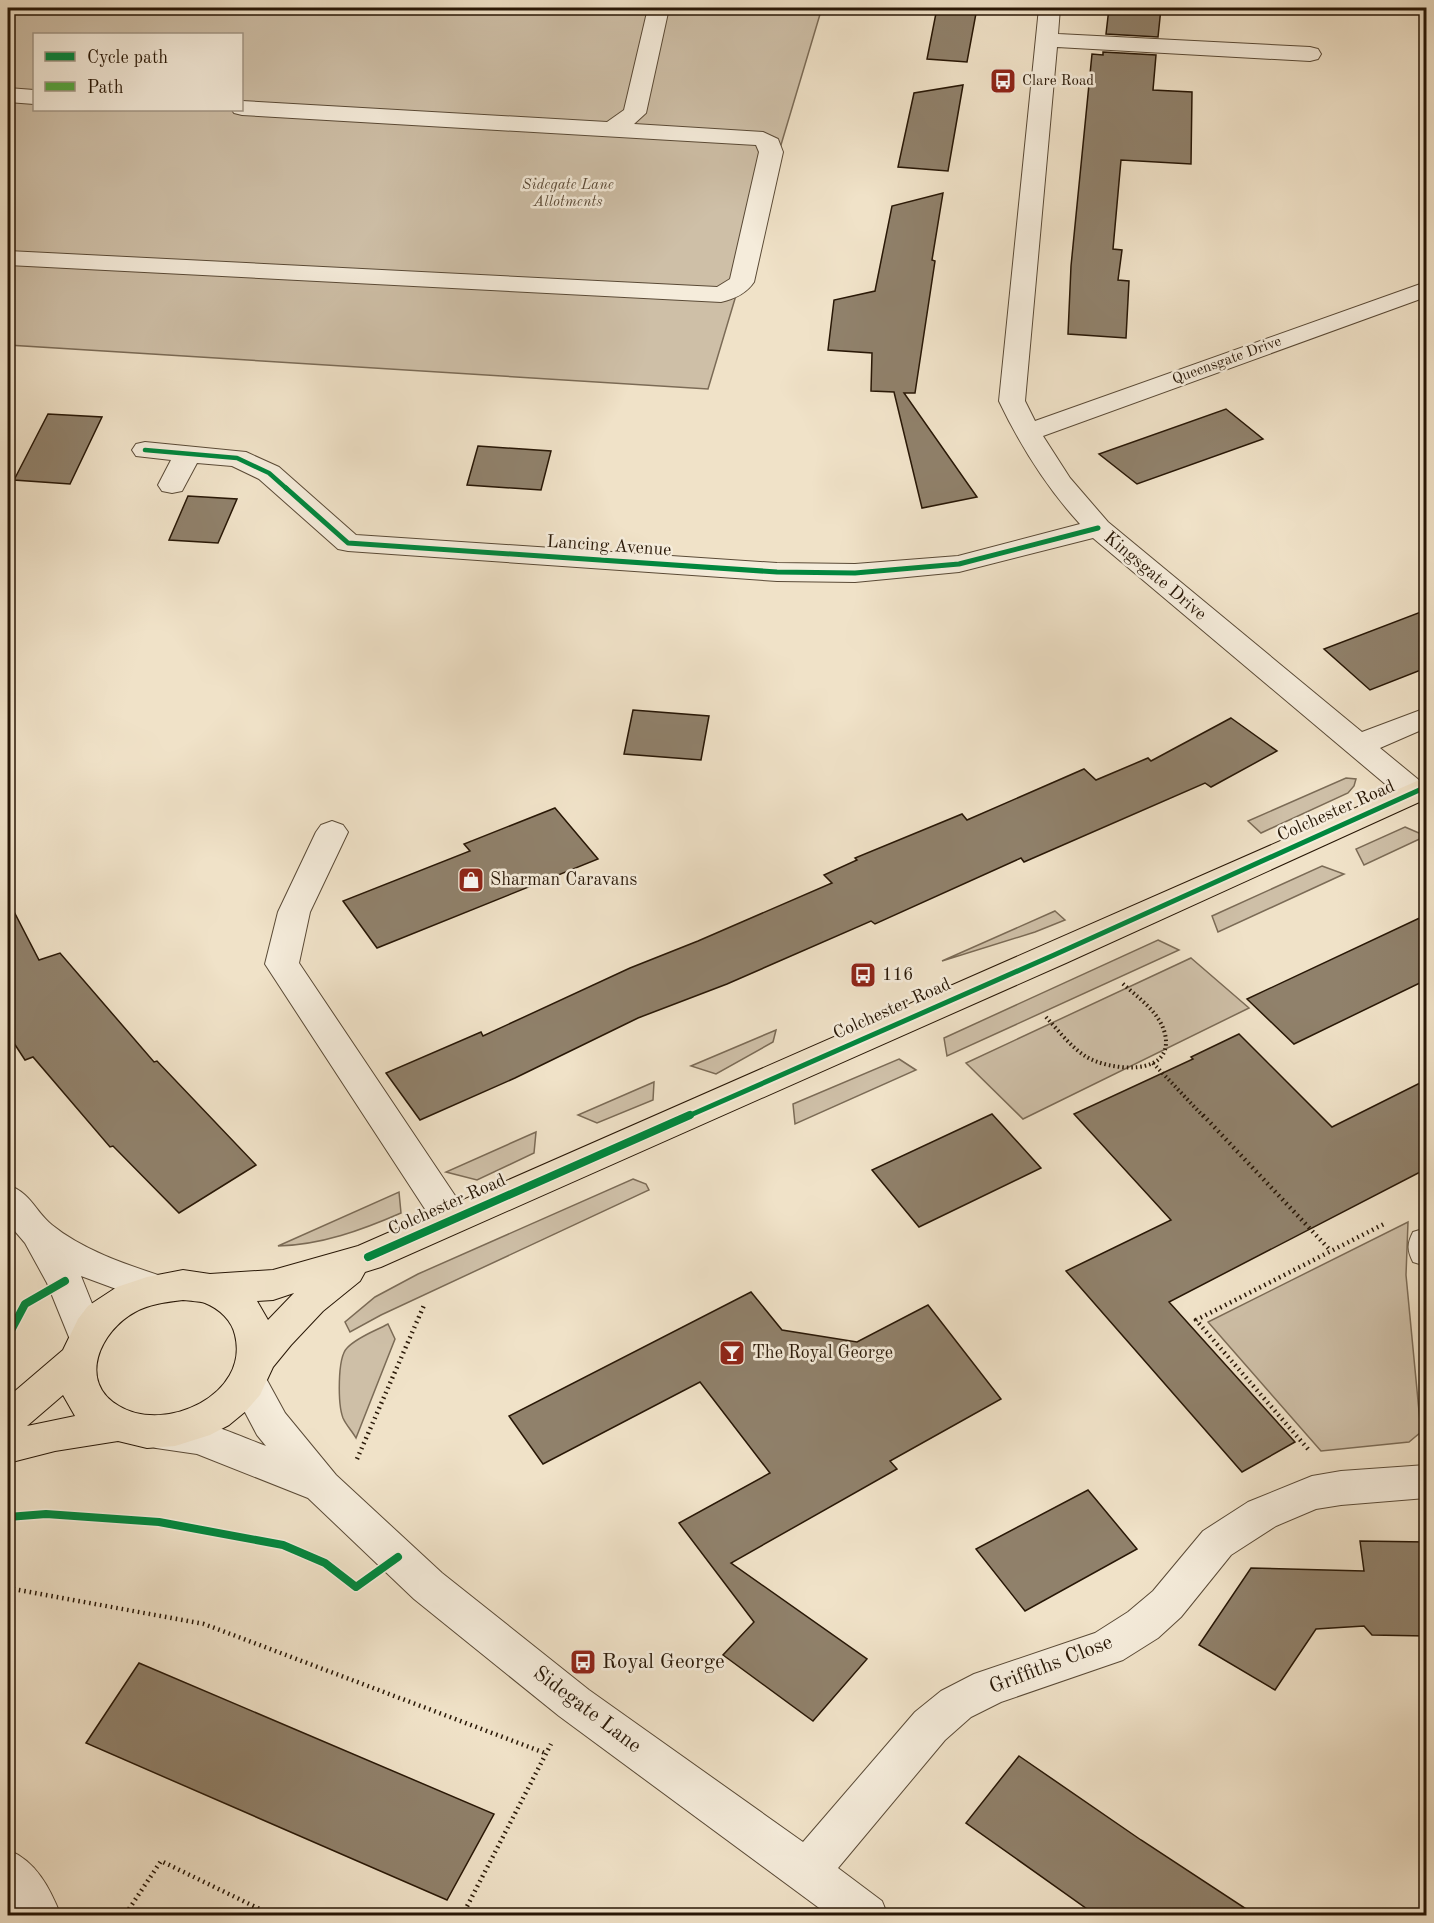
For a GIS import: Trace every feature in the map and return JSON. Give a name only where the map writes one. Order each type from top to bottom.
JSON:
[{"type":"main road","name":"Colchester Road","points":[[210,1289],[273,1285],[368,1257],[1054,955],[1420,789]]},
{"type":"main road","name":"Colchester Road","points":[[253,1370],[306,1304],[324,1287],[368,1257]]},
{"type":"main road","points":[[8,1419],[81,1348],[114,1306],[154,1288],[183,1285],[210,1289],[232,1300],[248,1316],[257,1337],[253,1370],[232,1402],[209,1418],[182,1428],[55,1435],[8,1447]]},
{"type":"main road","points":[[81,1348],[77,1380],[84,1398],[99,1414],[136,1429]]},
{"type":"street","points":[[613,128],[635,113],[658,8]]},
{"type":"street","name":"Kingsgate Drive","points":[[1050,8],[1011,400],[1027,433],[1066,495],[1098,528],[1359,745],[1420,789]]},
{"type":"street","points":[[1046,40],[1310,54]]},
{"type":"street","points":[[8,95],[33,97]]},
{"type":"street","points":[[8,258],[721,295],[742,282],[771,152],[770,144],[763,139],[750,137],[243,108]]},
{"type":"street","name":"Queensgate Drive","points":[[1027,433],[1426,289]]},
{"type":"street","name":"Lancing Avenue","points":[[145,450],[237,458],[262,468],[348,543],[777,572],[855,573],[959,564],[1098,528]]},
{"type":"street","points":[[172,485],[188,454]]},
{"type":"street","points":[[1359,745],[1426,717]]},
{"type":"street","points":[[332,832],[294,912],[282,964],[451,1219]]},
{"type":"street","points":[[8,1199],[38,1233],[65,1281],[81,1348]]},
{"type":"street","points":[[38,1233],[67,1254],[112,1275],[154,1288]]},
{"type":"street","points":[[1426,1242],[1426,1252]]},
{"type":"street","name":"Sidegate Lane","points":[[253,1370],[271,1424],[322,1487],[428,1586],[574,1703],[807,1870],[866,1916]]},
{"type":"street","name":"Sidegate Lane","points":[[136,1429],[199,1438],[267,1462],[322,1487]]},
{"type":"street","name":"Griffiths Close","points":[[807,1870],[930,1726],[956,1704],[990,1687],[1108,1647],[1143,1625],[1167,1604],[1217,1543],[1262,1514],[1312,1493],[1341,1488],[1426,1482]]},
{"type":"street","points":[[8,1871],[28,1895],[39,1916]]},
{"type":"path","points":[[1046,1017],[1084,1056],[1101,1064],[1137,1068],[1153,1064],[1164,1054],[1167,1043],[1165,1034],[1150,1010],[1121,982]]},
{"type":"path","points":[[1153,1064],[1330,1250]]},
{"type":"path","points":[[1341,1488],[1196,1320],[1394,1219]]},
{"type":"path","points":[[355,1463],[425,1303]]},
{"type":"path","points":[[8,1588],[204,1624],[545,1753]]},
{"type":"path","points":[[462,1916],[553,1740]]},
{"type":"path","points":[[129,1909],[161,1861],[274,1916]]},
{"type":"green space","name":"Sidegate Lane Allotments","points":[[8,8],[703,8],[821,11],[708,389],[8,345]]},
{"type":"green space","points":[[1346,778],[1356,779],[1348,793],[1261,833],[1248,821]]},
{"type":"green space","points":[[1405,827],[1426,836],[1364,865],[1356,849]]},
{"type":"green space","points":[[1322,866],[1344,874],[1218,932],[1212,916]]},
{"type":"green space","points":[[1055,911],[1065,920],[1035,932],[942,961]]},
{"type":"green space","points":[[1158,940],[1179,950],[947,1056],[944,1038]]},
{"type":"green space","points":[[1191,958],[1249,1008],[1023,1119],[966,1063]]},
{"type":"green space","points":[[776,1030],[773,1042],[716,1074],[691,1066]]},
{"type":"green space","points":[[899,1059],[916,1070],[795,1124],[793,1104]]},
{"type":"green space","points":[[654,1082],[653,1100],[597,1123],[578,1115]]},
{"type":"green space","points":[[536,1132],[534,1153],[477,1180],[446,1172]]},
{"type":"green space","points":[[633,1179],[646,1184],[649,1190],[381,1315],[350,1332],[345,1322],[375,1297],[418,1274]]},
{"type":"green space","points":[[399,1192],[401,1213],[341,1236],[310,1243],[278,1246]]},
{"type":"green space","points":[[1408,1222],[1406,1275],[1421,1432],[1409,1442],[1321,1451],[1208,1322]]},
{"type":"green space","points":[[388,1324],[395,1339],[356,1438],[344,1421],[341,1412],[339,1382],[341,1361],[351,1344]]},
{"type":"building","points":[[937,8],[977,8],[967,62],[927,59]]},
{"type":"building","points":[[1109,8],[1161,8],[1158,37],[1106,34]]},
{"type":"building","points":[[1103,52],[1156,55],[1153,90],[1192,92],[1191,164],[1121,160],[1113,249],[1122,250],[1118,280],[1129,281],[1126,338],[1068,334],[1071,266],[1092,54],[1103,55]]},
{"type":"building","points":[[963,85],[948,171],[898,167],[914,93]]},
{"type":"building","points":[[943,193],[915,393],[904,393],[977,497],[922,508],[894,392],[871,391],[872,353],[828,350],[834,300],[875,291],[892,206]]},
{"type":"building","points":[[1226,409],[1263,439],[1137,484],[1099,454]]},
{"type":"building","points":[[48,414],[102,417],[70,484],[14,480]]},
{"type":"building","points":[[478,446],[551,451],[541,490],[467,485]]},
{"type":"building","points":[[188,496],[237,499],[218,543],[169,540]]},
{"type":"building","points":[[1426,610],[1426,668],[1370,690],[1324,649]]},
{"type":"building","points":[[633,710],[709,716],[701,760],[624,754]]},
{"type":"building","points":[[1231,718],[1277,751],[1211,787],[1205,783],[1024,862],[1021,858],[875,924],[871,921],[727,984],[638,1018],[515,1078],[420,1120],[386,1073],[481,1032],[483,1036],[630,968],[832,883],[824,875],[857,860],[855,858],[962,814],[967,820],[1084,769],[1096,780],[1148,758],[1151,761]]},
{"type":"building","name":"Sharman Caravans","points":[[555,808],[598,859],[377,948],[343,901],[470,851],[464,844]]},
{"type":"building","points":[[8,900],[39,960],[60,953],[154,1062],[157,1061],[256,1165],[179,1213],[113,1146],[110,1147],[33,1057],[25,1060],[8,1034]]},
{"type":"building","points":[[1426,915],[1426,980],[1294,1044],[1247,999]]},
{"type":"building","points":[[1239,1034],[1332,1127],[1426,1080],[1426,1169],[1169,1302],[1295,1442],[1242,1472],[1066,1271],[1171,1220],[1074,1114],[1193,1059],[1191,1057]]},
{"type":"building","points":[[992,1114],[1041,1168],[919,1227],[872,1170]]},
{"type":"building","points":[[751,1292],[782,1330],[857,1342],[928,1305],[1001,1399],[890,1461],[897,1469],[731,1563],[867,1659],[813,1721],[723,1655],[754,1622],[679,1523],[770,1473],[700,1382],[543,1464],[509,1416]]},
{"type":"building","points":[[1088,1490],[1137,1549],[1025,1611],[976,1549]]},
{"type":"building","points":[[1360,1541],[1426,1542],[1426,1636],[1372,1635],[1364,1626],[1316,1629],[1275,1690],[1199,1645],[1251,1568],[1364,1571]]},
{"type":"building","points":[[139,1663],[494,1814],[447,1900],[86,1743]]},
{"type":"building","points":[[1019,1756],[1257,1916],[1097,1916],[966,1823]]},
{"type":"marked path","points":[[1426,1242],[1426,1252]]},
{"type":"cycle path","points":[[145,450],[237,458],[269,473],[348,543],[777,572],[855,573],[959,564],[1098,528]]},
{"type":"cycle path","points":[[368,1257],[1054,955],[1426,787]]},
{"type":"cycle path","points":[[8,1336],[25,1304],[65,1281]]},
{"type":"cycle path","points":[[8,1517],[46,1514],[159,1522],[283,1545],[325,1563],[356,1587],[398,1557]]},
{"type":"place","name":"Clare Road","points":[[1003,81]]},
{"type":"place","name":"Sharman Caravans","points":[[471,880]]},
{"type":"place","name":"116","points":[[863,975]]},
{"type":"place","name":"The Royal George","points":[[732,1353]]},
{"type":"place","name":"Royal George","points":[[583,1662]]}]
